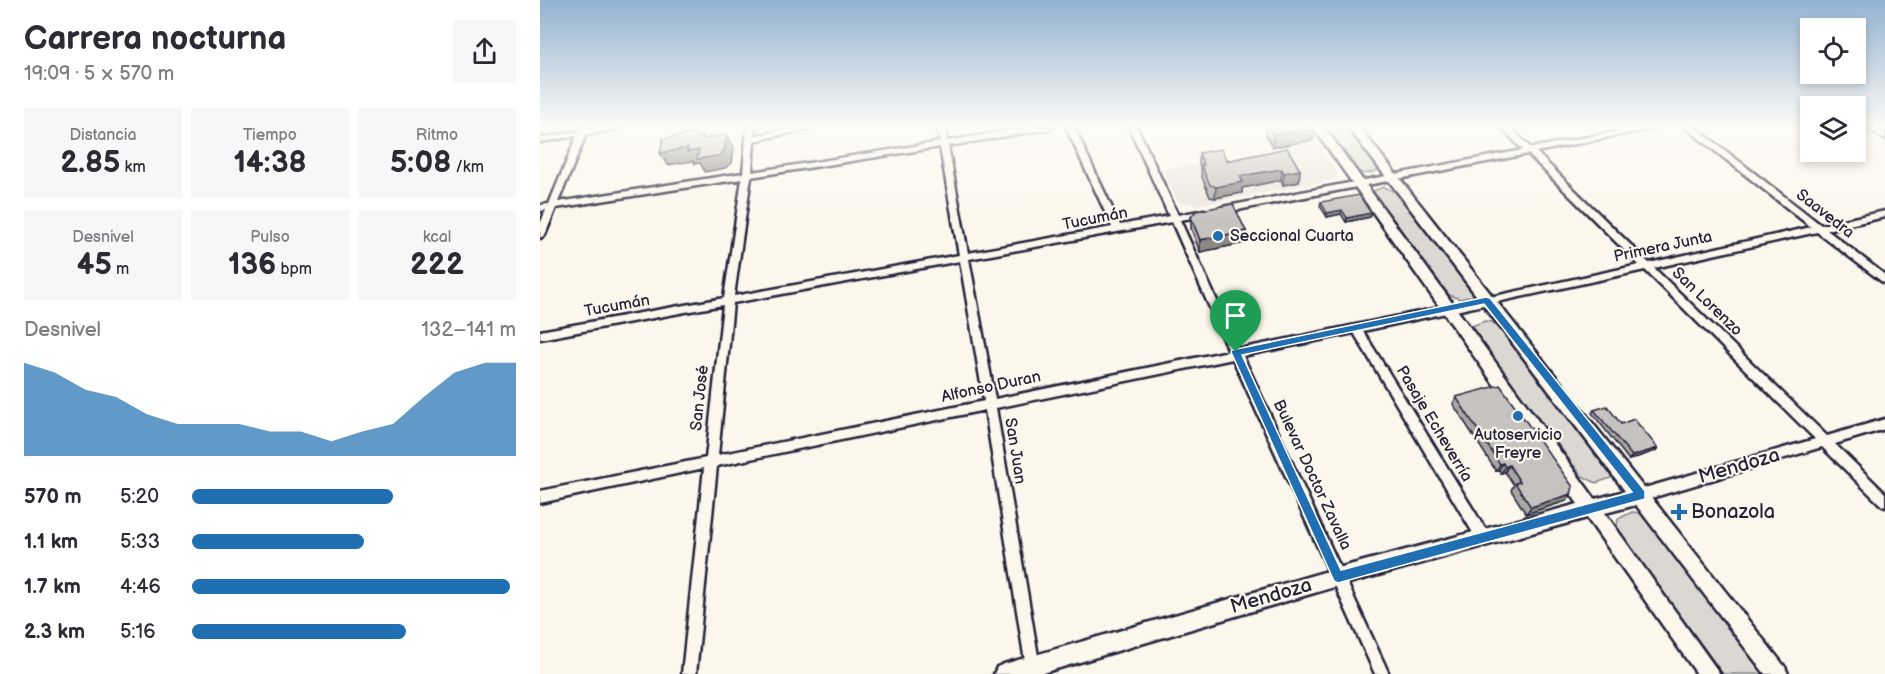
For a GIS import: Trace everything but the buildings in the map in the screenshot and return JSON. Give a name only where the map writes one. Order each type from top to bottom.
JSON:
[{"type":"main road","points":[[1340,158],[1710,674]]},
{"type":"main road","points":[[1377,158],[1778,674]]},
{"type":"main road","name":"Mendoza","points":[[1004,674],[1033,670],[1338,577],[1641,495]]},
{"type":"street","points":[[540,235],[572,158]]},
{"type":"street","name":"San José","points":[[689,674],[728,301],[748,158]]},
{"type":"street","points":[[540,208],[859,158]]},
{"type":"street","name":"San Juan","points":[[947,158],[990,404],[1033,670]]},
{"type":"street","points":[[1085,158],[1118,230]]},
{"type":"street","name":"Bulevar Doctor Zavalla","points":[[1147,158],[1382,674]]},
{"type":"street","name":"Tucumán","points":[[540,335],[1496,158]]},
{"type":"street","name":"San Lorenzo","points":[[1537,158],[1885,501]]},
{"type":"street","name":"Saavedra","points":[[1729,158],[1885,280]]},
{"type":"street","name":"Primera Junta","points":[[1448,310],[1885,214]]},
{"type":"street","name":"Alfonso Duran","points":[[540,497],[1356,327],[1448,310]]},
{"type":"street","name":"Pasaje Echeverría","points":[[1356,327],[1484,539]]},
{"type":"street","name":"Mendoza","points":[[1641,495],[1885,424]]},
{"type":"shaded area","points":[[1226,158],[1327,158],[1338,174],[1333,180],[1197,205],[1177,201],[1163,170]]},
{"type":"shaded area","points":[[1347,158],[1370,158],[1378,169],[1365,174],[1356,171]]},
{"type":"shaded area","points":[[1384,187],[1397,193],[1474,292],[1472,296],[1460,299],[1449,295],[1375,198],[1373,194],[1375,190]]},
{"type":"shaded area","points":[[1485,321],[1492,322],[1501,330],[1612,473],[1611,478],[1596,483],[1582,476],[1475,336],[1474,325]]},
{"type":"shaded area","points":[[1632,512],[1642,513],[1652,521],[1767,674],[1723,674],[1622,536],[1617,526],[1618,519]]},
{"type":"place","name":"Seccional Cuarta","points":[[1218,236]]},
{"type":"place","name":"Autoservicio Freyre","points":[[1518,416]]},
{"type":"place","name":"Bonazola","points":[[1679,512]]},
{"type":"route","points":[[1486,300],[1641,495],[1338,577],[1236,352],[1448,310],[1486,300]]}]
